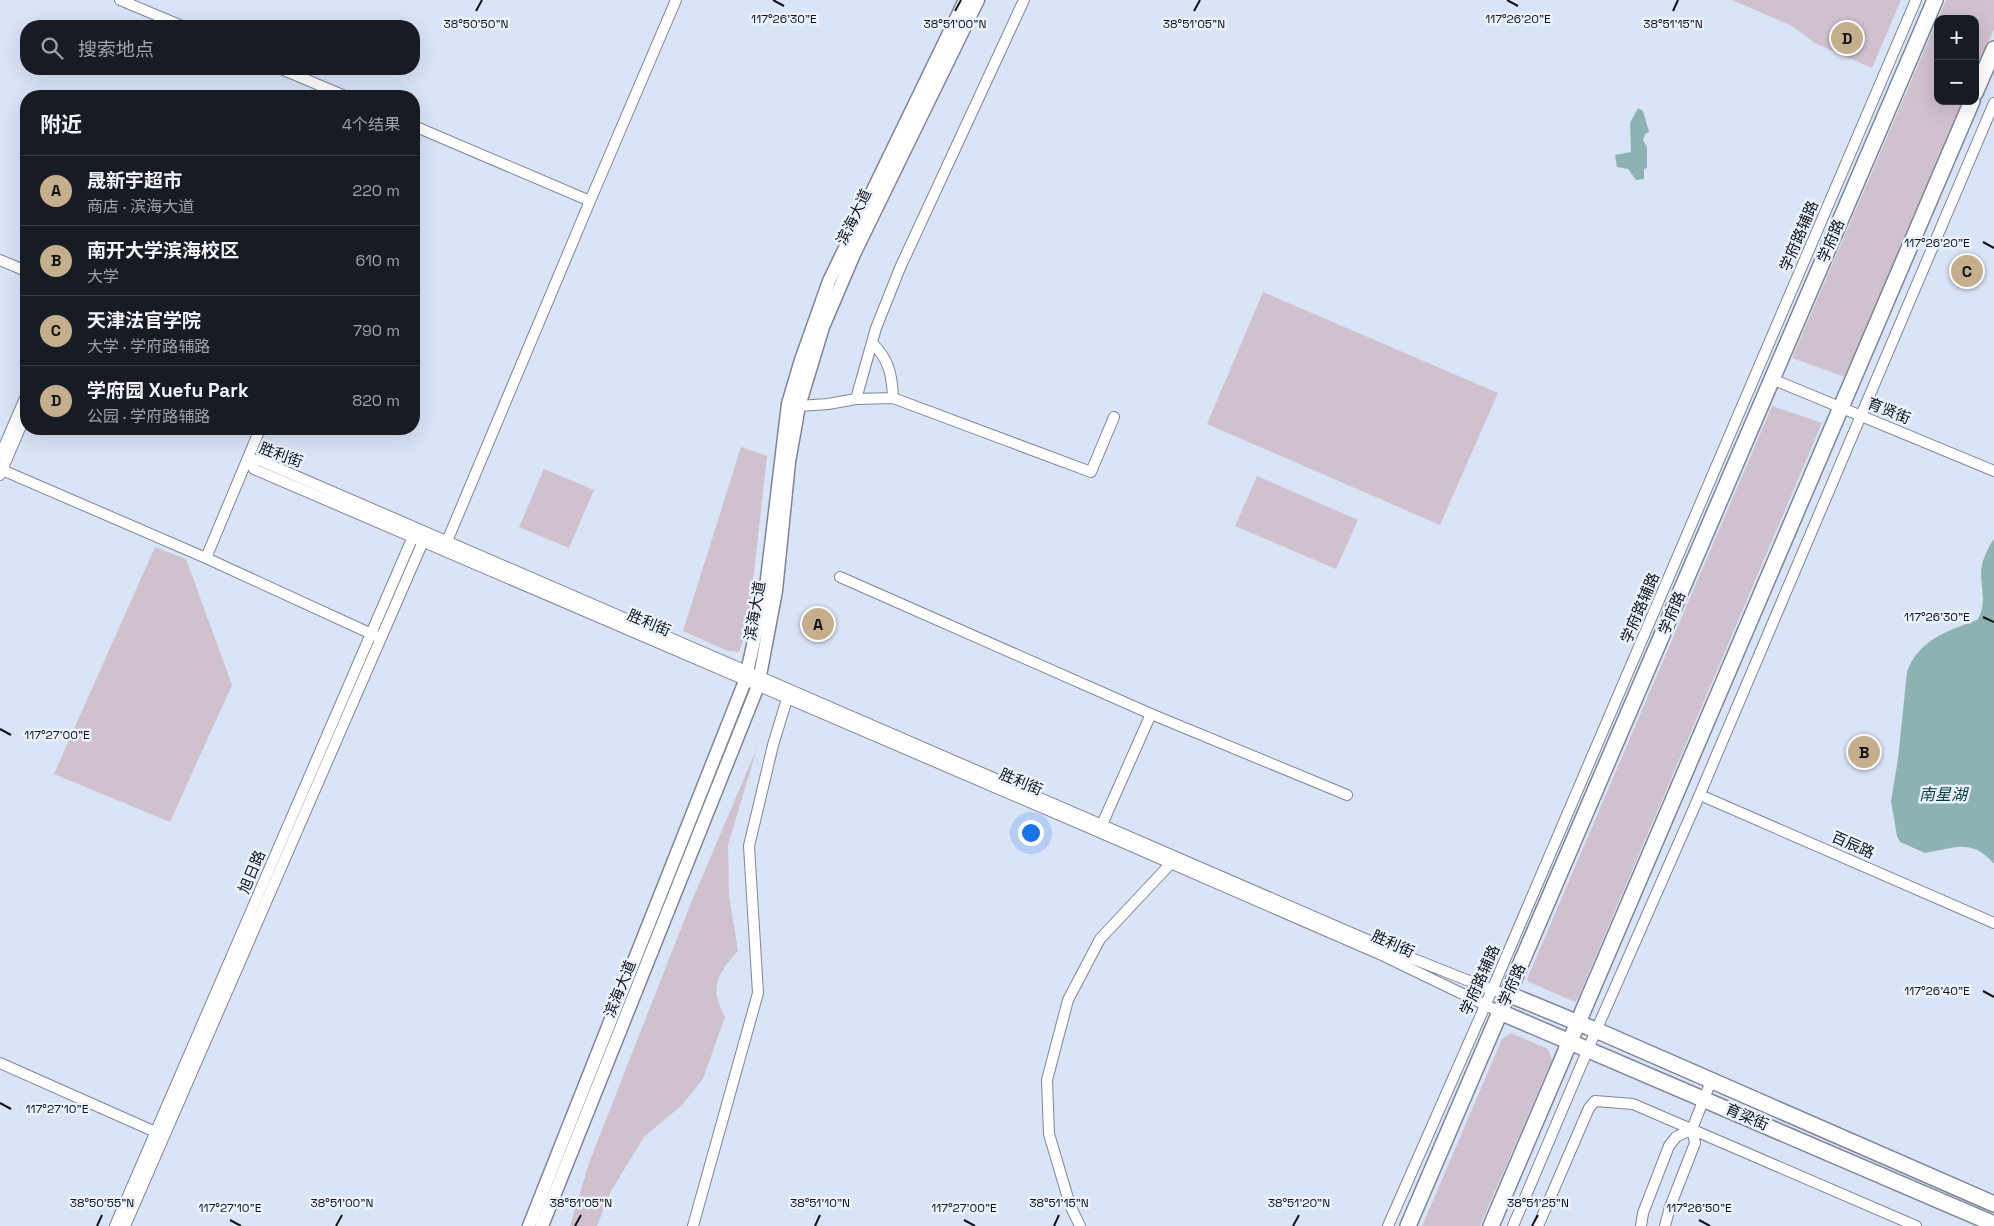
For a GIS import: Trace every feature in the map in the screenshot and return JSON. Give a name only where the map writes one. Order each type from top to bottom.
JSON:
[{"type":"highway","name":"学府路","points":[[1408,1226],[1935,0]]},
{"type":"highway","points":[[1979,84],[1994,49]]},
{"type":"highway","points":[[1491,1226],[1970,105]]},
{"type":"highway","name":"育梁街","points":[[1508,994],[1597,1030],[1994,1204]]},
{"type":"highway","name":"育梁街","points":[[1500,1012],[1994,1224]]},
{"type":"main road","name":"滨海大道","points":[[529,1226],[746,677],[766,587],[788,404],[801,360],[829,281],[965,0]]},
{"type":"main road","name":"滨海大道","points":[[542,1226],[759,682],[776,591],[790,462],[799,406],[812,359],[838,288],[978,0]]},
{"type":"street","points":[[120,0],[168,20]]},
{"type":"street","points":[[445,546],[676,0]]},
{"type":"street","points":[[856,399],[872,343],[900,268],[1024,0]]},
{"type":"street","name":"学府路辅路","points":[[1388,1226],[1486,1004],[1916,0]]},
{"type":"street","points":[[295,75],[331,90]]},
{"type":"street","points":[[1513,1226],[1588,1049],[1700,795],[1994,102]]},
{"type":"street","points":[[420,129],[590,201]]},
{"type":"street","points":[[0,260],[20,268]]},
{"type":"street","points":[[872,343],[883,353],[890,368],[893,398]]},
{"type":"street","name":"育贤街","points":[[1772,379],[1994,471]]},
{"type":"street","points":[[799,406],[828,404],[856,399],[893,398],[1091,472],[1114,417]]},
{"type":"street","points":[[0,456],[20,410]]},
{"type":"street","points":[[20,428],[1,471],[206,558],[376,636]]},
{"type":"street","points":[[206,558],[258,435]]},
{"type":"street","name":"胜利街","points":[[248,459],[259,460],[420,536],[1174,860],[1386,948],[1492,990],[1508,994]]},
{"type":"street","name":"旭日路","points":[[115,1226],[159,1134],[420,536]]},
{"type":"street","points":[[840,577],[1151,714],[1346,795]]},
{"type":"street","name":"胜利街","points":[[759,682],[787,699],[1100,828]]},
{"type":"street","points":[[693,1226],[758,993],[749,846],[773,745],[787,699]]},
{"type":"street","points":[[1100,828],[1151,714]]},
{"type":"street","name":"百辰路","points":[[1700,795],[1994,923]]},
{"type":"street","points":[[1080,1226],[1070,1205],[1049,1134],[1047,1080],[1068,1000],[1100,938],[1174,860]]},
{"type":"street","name":"胜利街","points":[[1174,860],[1384,956],[1500,1012]]},
{"type":"street","points":[[0,1063],[159,1134]]},
{"type":"street","points":[[1665,1226],[1670,1207],[1695,1144],[1692,1129],[1711,1081]]},
{"type":"street","points":[[1538,1226],[1589,1108],[1595,1102],[1633,1104],[1916,1226]]},
{"type":"street","points":[[1641,1226],[1643,1213],[1669,1146],[1676,1136],[1692,1129]]},
{"type":"street","name":"旭日路","points":[[124,1226],[159,1134]]},
{"type":"shaded area","points":[[1732,0],[1901,0],[1872,68],[1815,43],[1792,26]]},
{"type":"shaded area","points":[[1946,0],[1994,0],[1994,29],[1979,64],[1979,15],[1940,15]]},
{"type":"shaded area","points":[[1934,28],[1934,105],[1961,105],[1845,377],[1792,358]]},
{"type":"shaded area","points":[[1263,292],[1498,393],[1440,525],[1207,424]]},
{"type":"shaded area","points":[[1772,406],[1822,423],[1575,1002],[1529,982],[1527,979]]},
{"type":"shaded area","points":[[741,447],[767,456],[748,626],[739,652],[728,651],[683,631]]},
{"type":"shaded area","points":[[544,469],[594,490],[569,548],[519,527]]},
{"type":"shaded area","points":[[1257,476],[1358,520],[1336,569],[1235,526]]},
{"type":"shaded area","points":[[155,547],[186,559],[232,685],[170,822],[54,774]]},
{"type":"shaded area","points":[[757,748],[728,845],[729,896],[738,951],[720,974],[717,998],[725,1017],[703,1079],[682,1105],[644,1137],[611,1191],[597,1226],[570,1226],[589,1163],[691,903]]},
{"type":"shaded area","points":[[1511,1033],[1548,1049],[1552,1060],[1480,1226],[1422,1226],[1502,1039]]},
{"type":"water","points":[[1638,108],[1643,111],[1649,132],[1645,134],[1643,140],[1647,147],[1647,168],[1644,169],[1644,179],[1636,180],[1628,169],[1617,167],[1615,155],[1631,152],[1630,123]]},
{"type":"water","name":"南星湖","points":[[1994,539],[1994,864],[1977,850],[1969,848],[1961,847],[1925,853],[1900,842],[1897,836],[1891,801],[1898,759],[1907,672],[1918,652],[1926,644],[1955,628],[1977,620],[1983,600],[1982,565]]},
{"type":"place","name":"学府园 Xuefu Park","points":[[1847,38]]},
{"type":"place","name":"天津法官学院","points":[[1967,271]]},
{"type":"place","name":"晟新宇超市","points":[[818,624]]},
{"type":"place","name":"南开大学滨海校区","points":[[1864,752]]}]
